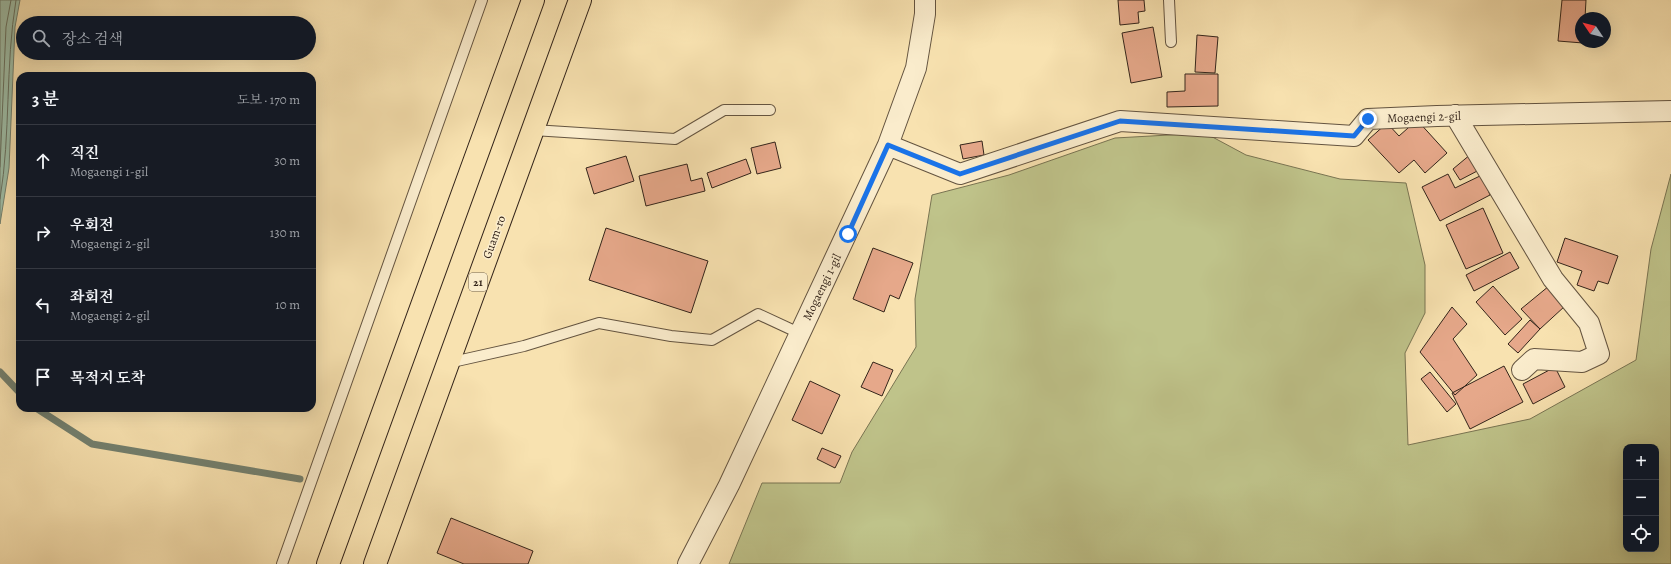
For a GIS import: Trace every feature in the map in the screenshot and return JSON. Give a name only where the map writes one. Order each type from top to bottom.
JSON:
[{"type":"main road","points":[[328,564],[533,0]]},
{"type":"main road","name":"Guam-ro","points":[[377,563],[580,0]]},
{"type":"street","name":"Mogaengi 1-gil","points":[[688,564],[729,485],[848,234],[888,145],[916,68],[925,14],[925,0]]},
{"type":"street","name":"Mogaengi 2-gil","points":[[888,145],[960,174],[1120,121],[1354,136],[1368,119],[1455,115],[1671,111]]},
{"type":"street","points":[[1455,115],[1553,279],[1589,323],[1599,354],[1582,362],[1534,359],[1522,370]]},
{"type":"lane","points":[[282,564],[482,0]]},
{"type":"lane","points":[[1169,0],[1171,42]]},
{"type":"lane","points":[[533,130],[675,139],[724,110],[770,110]]},
{"type":"lane","points":[[448,363],[524,346],[599,323],[671,336],[712,340],[758,314],[800,333]]},
{"type":"green space","points":[[1205,133],[1246,155],[1340,179],[1406,183],[1425,265],[1425,313],[1405,353],[1408,445],[1530,419],[1636,360],[1651,249],[1671,174],[1671,564],[729,564],[762,483],[840,483],[852,452],[916,347],[915,299],[932,195],[1009,175],[1115,138]]},
{"type":"water","points":[[0,0],[20,0],[15,27],[9,168],[0,224]]},
{"type":"building","points":[[1118,0],[1144,0],[1145,11],[1138,12],[1139,23],[1120,25]]},
{"type":"building","points":[[1562,0],[1586,0],[1585,12],[1575,12],[1575,42],[1558,41]]},
{"type":"building","points":[[1153,27],[1162,77],[1131,83],[1122,33]]},
{"type":"building","points":[[1197,35],[1218,37],[1215,73],[1195,72]]},
{"type":"building","points":[[1185,74],[1218,74],[1218,106],[1167,107],[1167,92],[1185,91]]},
{"type":"building","points":[[1417,120],[1447,153],[1425,173],[1414,160],[1399,173],[1368,140],[1387,123],[1399,136]]},
{"type":"building","points":[[982,141],[984,155],[963,159],[960,145]]},
{"type":"building","points":[[775,142],[781,168],[757,174],[751,148]]},
{"type":"building","points":[[1471,154],[1481,169],[1460,180],[1453,169]]},
{"type":"building","points":[[626,156],[634,181],[594,194],[586,168]]},
{"type":"building","points":[[746,159],[751,173],[712,188],[707,173]]},
{"type":"building","points":[[687,164],[691,181],[702,178],[705,191],[646,206],[639,176]]},
{"type":"building","points":[[1448,174],[1455,188],[1482,175],[1490,195],[1440,221],[1422,187]]},
{"type":"building","points":[[1483,208],[1503,253],[1466,269],[1446,225]]},
{"type":"building","points":[[606,228],[708,261],[691,313],[589,280]]},
{"type":"building","points":[[1565,238],[1618,256],[1608,284],[1598,281],[1594,291],[1577,285],[1582,271],[1557,262]]},
{"type":"building","points":[[873,248],[913,263],[899,299],[890,295],[884,312],[853,299]]},
{"type":"building","points":[[1510,252],[1519,268],[1474,291],[1466,275]]},
{"type":"building","points":[[1493,286],[1522,319],[1505,335],[1476,302]]},
{"type":"building","points":[[1549,286],[1565,306],[1540,329],[1521,309]]},
{"type":"building","points":[[1452,307],[1467,324],[1453,339],[1477,375],[1455,395],[1420,352]]},
{"type":"building","points":[[1530,320],[1540,329],[1518,353],[1508,344]]},
{"type":"building","points":[[873,362],[893,370],[882,396],[861,387]]},
{"type":"building","points":[[1504,366],[1523,402],[1470,429],[1452,393]]},
{"type":"building","points":[[1555,367],[1565,387],[1533,404],[1523,384]]},
{"type":"building","points":[[1430,372],[1456,404],[1447,412],[1421,379]]},
{"type":"building","points":[[810,381],[840,395],[822,434],[792,420]]},
{"type":"building","points":[[822,448],[841,456],[835,468],[817,459]]},
{"type":"building","points":[[451,518],[533,551],[528,564],[464,564],[437,553]]},
{"type":"waterway","points":[[0,372],[16,389]]},
{"type":"waterway","points":[[42,412],[92,444],[300,479]]},
{"type":"route","points":[[848,234],[888,145],[960,174],[1120,121],[1354,136],[1368,119]]}]
